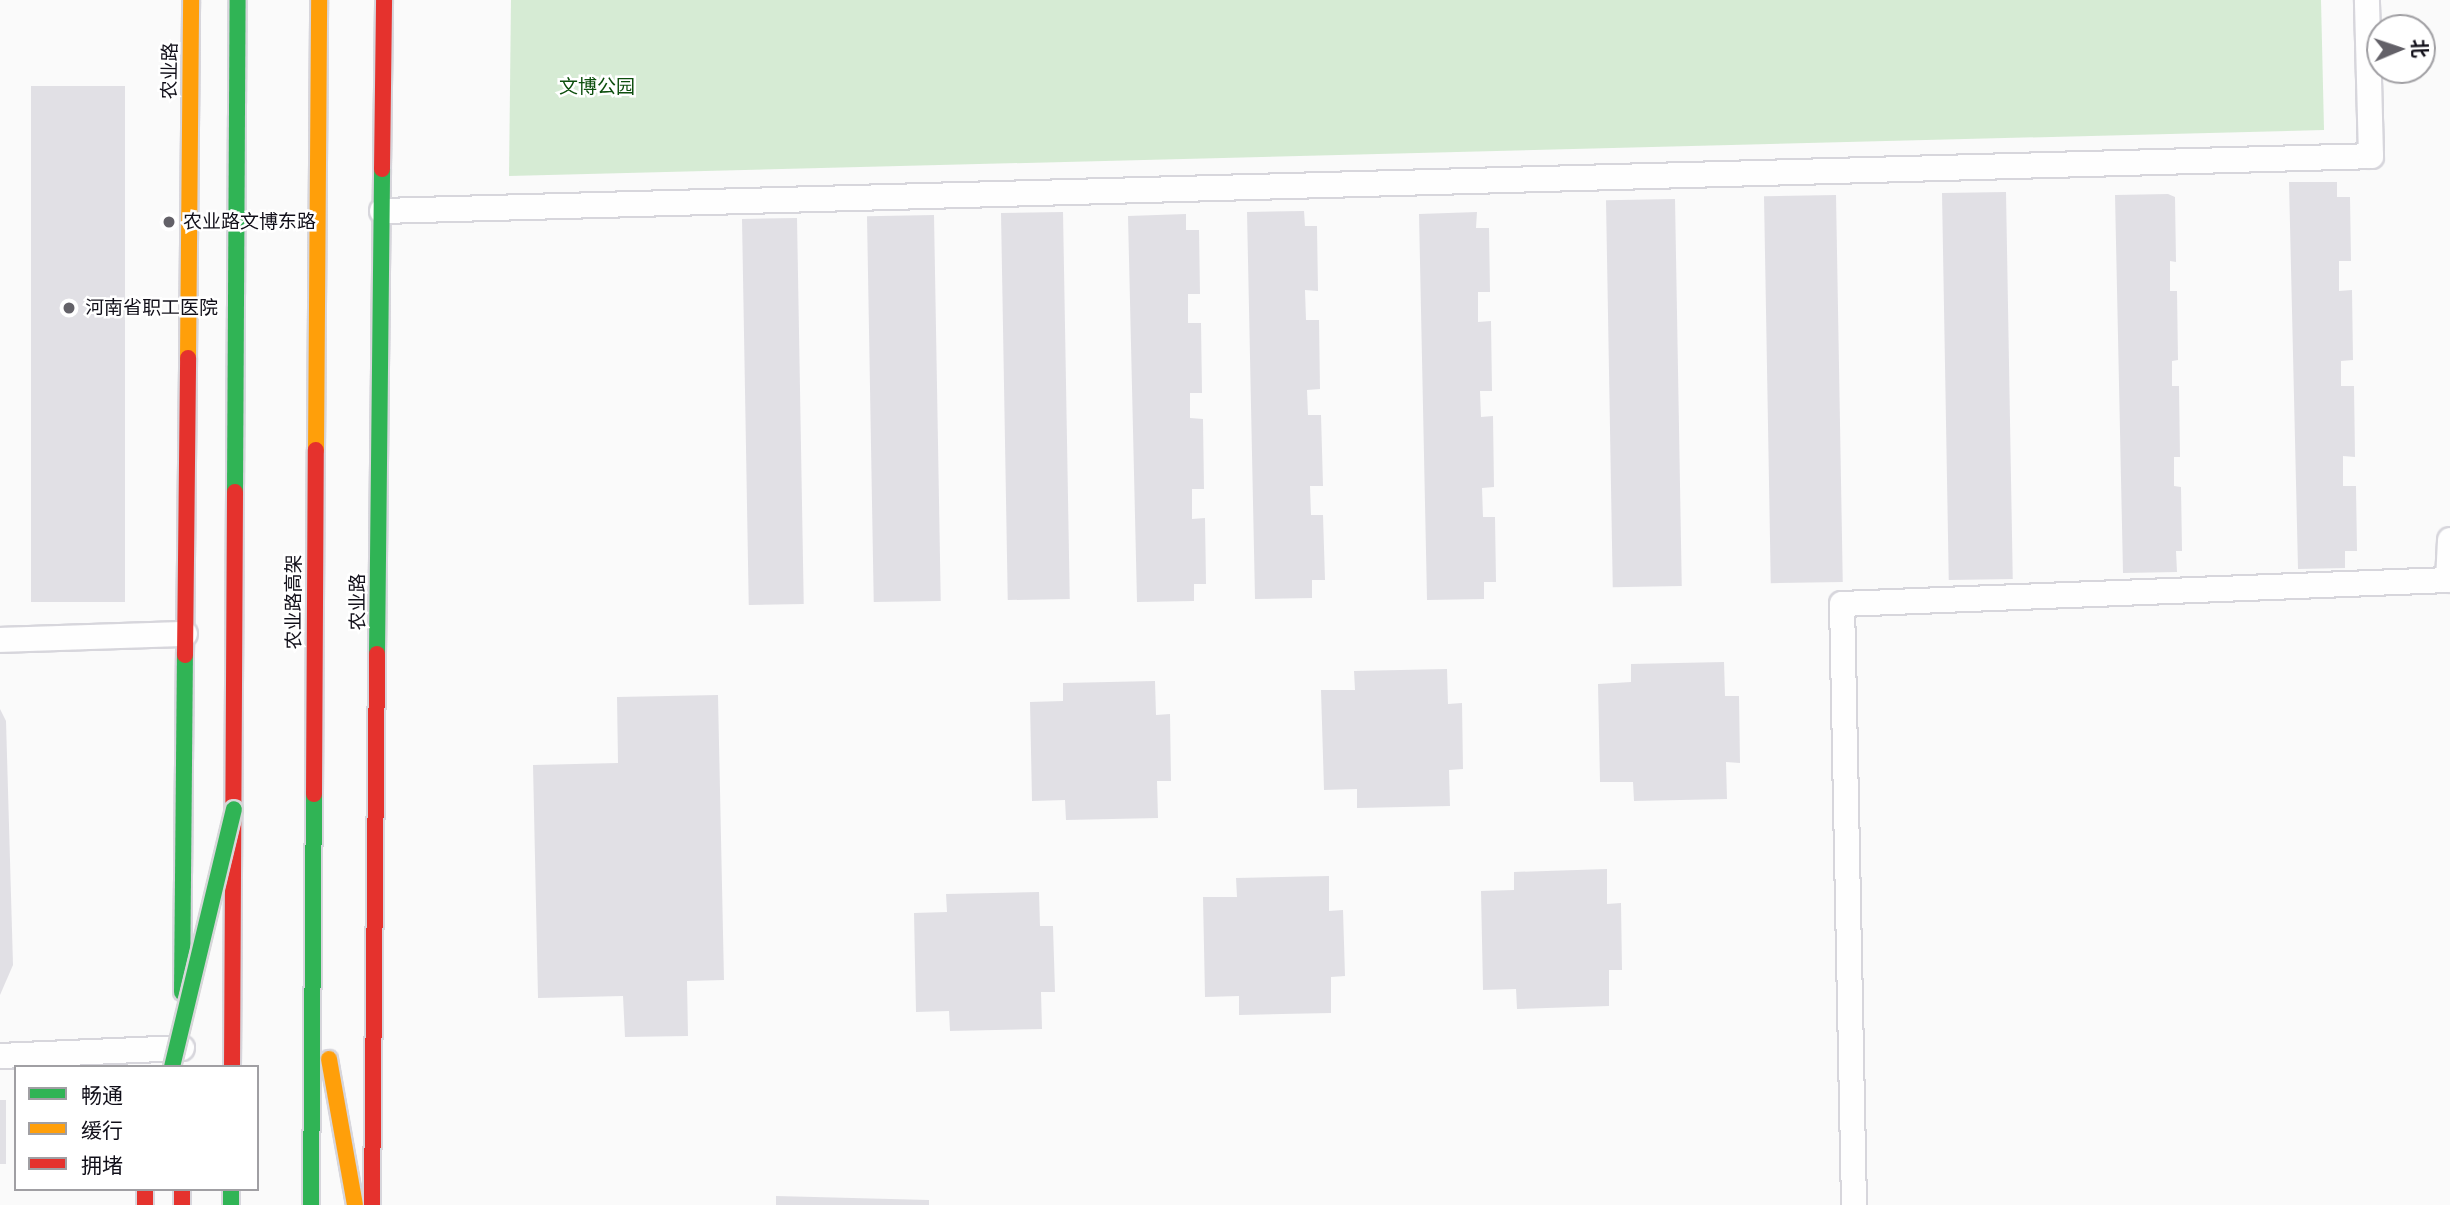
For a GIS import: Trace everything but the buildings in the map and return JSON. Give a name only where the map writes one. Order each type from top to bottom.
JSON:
[{"type":"main road","name":"农业路","points":[[179,1061],[191,0]]},
{"type":"main road","points":[[232,1065],[239,0]]},
{"type":"main road","name":"农业路高架","points":[[311,1205],[318,0]]},
{"type":"main road","name":"农业路","points":[[372,1205],[384,0]]},
{"type":"main road","points":[[179,1061],[234,809]]},
{"type":"main road","points":[[313,966],[355,1205]]},
{"type":"lane","points":[[382,211],[2371,156],[2367,0]]},
{"type":"lane","points":[[1854,1205],[1842,604],[2448,580],[2450,540]]},
{"type":"lane","points":[[0,640],[185,634]]},
{"type":"lane","points":[[0,1056],[179,1061]]},
{"type":"green space","name":"文博公园","points":[[511,0],[2321,0],[2324,130],[509,176]]},
{"type":"traffic: fast","points":[[235,492],[238,0]]},
{"type":"traffic: fast","points":[[377,654],[382,169]]},
{"type":"traffic: fast","points":[[182,992],[185,655]]},
{"type":"traffic: fast","points":[[311,1205],[314,794]]},
{"type":"traffic: fast","points":[[172,1065],[234,809]]},
{"type":"traffic: fast","points":[[231,1191],[231,1205]]},
{"type":"traffic: slow","points":[[188,358],[191,0]]},
{"type":"traffic: slow","points":[[316,450],[319,0]]},
{"type":"traffic: slow","points":[[329,1059],[355,1205]]},
{"type":"traffic: jam","points":[[382,169],[384,0]]},
{"type":"traffic: jam","points":[[185,655],[188,358]]},
{"type":"traffic: jam","points":[[314,794],[316,450]]},
{"type":"traffic: jam","points":[[232,1065],[235,492]]},
{"type":"traffic: jam","points":[[372,1205],[377,654]]},
{"type":"traffic: jam","points":[[145,1191],[145,1205]]},
{"type":"traffic: jam","points":[[182,1191],[182,1205]]},
{"type":"place","name":"农业路文博东路","points":[[169,222]]},
{"type":"place","name":"河南省职工医院","points":[[69,308]]}]
